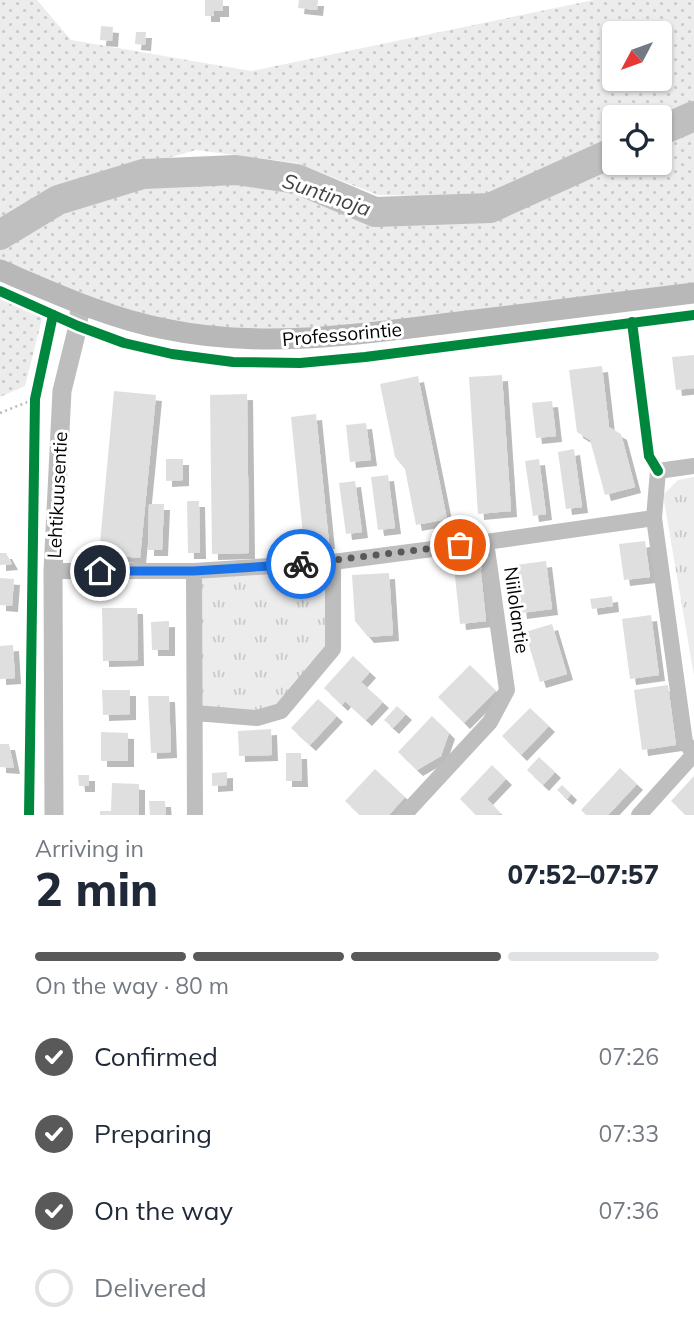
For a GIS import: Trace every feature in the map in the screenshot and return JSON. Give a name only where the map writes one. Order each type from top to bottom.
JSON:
[{"type":"main road","name":"Professorintie","points":[[0,270],[80,304],[165,329],[223,338],[280,340],[354,335],[694,293]]},
{"type":"street","name":"Lehtikuusentie","points":[[54,815],[53,571],[62,391],[78,326],[80,304]]},
{"type":"street","points":[[639,815],[694,754],[685,742],[654,518],[657,471],[694,466]]},
{"type":"street","name":"Niilolantie","points":[[404,815],[490,722],[507,690],[486,542],[654,518]]},
{"type":"street","points":[[53,571],[194,571],[332,562],[486,542]]},
{"type":"street","points":[[195,713],[257,718],[281,711],[333,649],[332,562]]},
{"type":"street","points":[[194,571],[195,815]]},
{"type":"path","points":[[35,412],[38,387]]},
{"type":"path","points":[[0,413],[35,399]]},
{"type":"green space","points":[[0,0],[37,0],[71,40],[251,71],[594,0],[694,0],[694,108],[672,118],[672,105],[602,105],[602,148],[485,198],[378,195],[297,163],[196,150],[66,187],[0,228]]},
{"type":"green space","points":[[694,116],[694,293],[223,338],[0,270],[0,236],[143,174],[236,170],[297,179],[375,212],[490,208],[602,157],[602,175],[672,175],[672,126]]},
{"type":"green space","points":[[0,293],[44,311],[25,386],[0,397]]},
{"type":"green space","points":[[694,477],[694,676],[663,495],[678,480]]},
{"type":"green space","points":[[333,562],[333,649],[281,711],[195,713],[194,571]]},
{"type":"building","points":[[205,0],[223,0],[223,11],[214,11],[214,16],[205,16]]},
{"type":"building","points":[[299,0],[318,0],[317,10],[298,8]]},
{"type":"building","points":[[101,26],[113,27],[112,41],[100,40]]},
{"type":"building","points":[[136,32],[146,32],[145,45],[135,44]]},
{"type":"building","points":[[694,355],[694,388],[676,390],[672,357]]},
{"type":"building","points":[[602,366],[609,427],[621,434],[635,487],[605,495],[590,440],[577,432],[569,370]]},
{"type":"building","points":[[502,375],[511,511],[478,514],[469,377]]},
{"type":"building","points":[[418,376],[447,519],[416,525],[405,469],[395,457],[380,384]]},
{"type":"building","points":[[114,391],[156,395],[140,558],[99,554]]},
{"type":"building","points":[[247,394],[249,553],[212,554],[210,395]]},
{"type":"building","points":[[552,401],[556,436],[536,438],[532,403]]},
{"type":"building","points":[[316,414],[329,543],[304,545],[291,417]]},
{"type":"building","points":[[366,423],[371,460],[350,462],[346,425]]},
{"type":"building","points":[[574,449],[582,507],[566,509],[558,452]]},
{"type":"building","points":[[166,459],[183,459],[183,480],[166,481]]},
{"type":"building","points":[[539,459],[546,514],[533,516],[525,461]]},
{"type":"building","points":[[388,475],[395,528],[378,530],[371,477]]},
{"type":"building","points":[[355,481],[362,532],[346,534],[339,483]]},
{"type":"building","points":[[187,501],[199,501],[200,553],[188,553]]},
{"type":"building","points":[[149,504],[164,504],[162,550],[148,550]]},
{"type":"building","points":[[645,541],[650,577],[624,580],[619,544]]},
{"type":"building","points":[[0,553],[6,553],[12,564],[0,565]]},
{"type":"building","points":[[546,561],[552,609],[521,613],[515,565]]},
{"type":"building","points":[[480,563],[486,621],[460,624],[454,566]]},
{"type":"building","points":[[389,573],[393,635],[368,637],[355,621],[352,575]]},
{"type":"building","points":[[0,578],[14,579],[12,606],[0,605]]},
{"type":"building","points":[[612,596],[613,606],[592,609],[590,599]]},
{"type":"building","points":[[102,608],[137,608],[138,660],[103,661]]},
{"type":"building","points":[[651,615],[659,675],[630,679],[622,619]]},
{"type":"building","points":[[169,621],[169,650],[152,650],[151,622]]},
{"type":"building","points":[[552,624],[567,674],[540,682],[525,632]]},
{"type":"building","points":[[13,645],[15,678],[0,679],[0,646]]},
{"type":"building","points":[[353,656],[370,672],[361,682],[383,702],[366,720],[345,701],[342,705],[324,688]]},
{"type":"building","points":[[470,665],[496,691],[464,723],[438,697]]},
{"type":"building","points":[[668,685],[676,745],[642,750],[634,690]]},
{"type":"building","points":[[102,690],[130,690],[130,714],[103,715]]},
{"type":"building","points":[[148,696],[169,696],[171,752],[151,753]]},
{"type":"building","points":[[318,699],[337,716],[310,745],[291,728]]},
{"type":"building","points":[[397,706],[406,714],[393,728],[384,720]]},
{"type":"building","points":[[530,708],[549,726],[521,755],[502,736]]},
{"type":"building","points":[[432,716],[449,733],[441,756],[417,770],[398,752]]},
{"type":"building","points":[[271,729],[272,755],[239,756],[238,731]]},
{"type":"building","points":[[101,732],[128,733],[128,761],[101,761]]},
{"type":"building","points":[[0,744],[9,744],[14,768],[0,767]]},
{"type":"building","points":[[286,753],[301,753],[302,781],[286,781]]},
{"type":"building","points":[[539,757],[555,772],[543,785],[527,770]]},
{"type":"building","points":[[492,765],[506,779],[487,799],[501,814],[476,815],[460,799]]},
{"type":"building","points":[[620,768],[637,784],[608,815],[586,815],[581,810]]},
{"type":"building","points":[[375,769],[405,797],[389,815],[360,815],[345,801]]},
{"type":"building","points":[[227,772],[227,785],[212,786],[212,773]]},
{"type":"building","points":[[78,775],[89,775],[89,786],[79,786]]},
{"type":"building","points":[[694,776],[694,815],[686,815],[671,801]]},
{"type":"building","points":[[112,783],[139,784],[139,815],[100,815],[100,811],[111,811]]},
{"type":"building","points":[[562,785],[571,794],[567,799],[557,790]]},
{"type":"building","points":[[149,801],[165,801],[166,815],[150,815]]},
{"type":"waterway","name":"Suntinoja","points":[[672,126],[694,116]]},
{"type":"waterway","name":"Suntinoja","points":[[0,235],[58,200],[143,174],[236,170],[297,179],[375,212],[490,208],[602,157]]},
{"type":"cycle path","points":[[0,291],[78,326],[124,343],[172,354],[233,362],[300,363],[365,357],[694,315]]},
{"type":"cycle path","points":[[29,815],[35,399],[53,315]]},
{"type":"cycle path","points":[[632,322],[649,456],[658,471]]},
{"type":"way so far","points":[[301,564],[460,545]]},
{"type":"route","points":[[100,571],[194,571],[301,564]]}]
